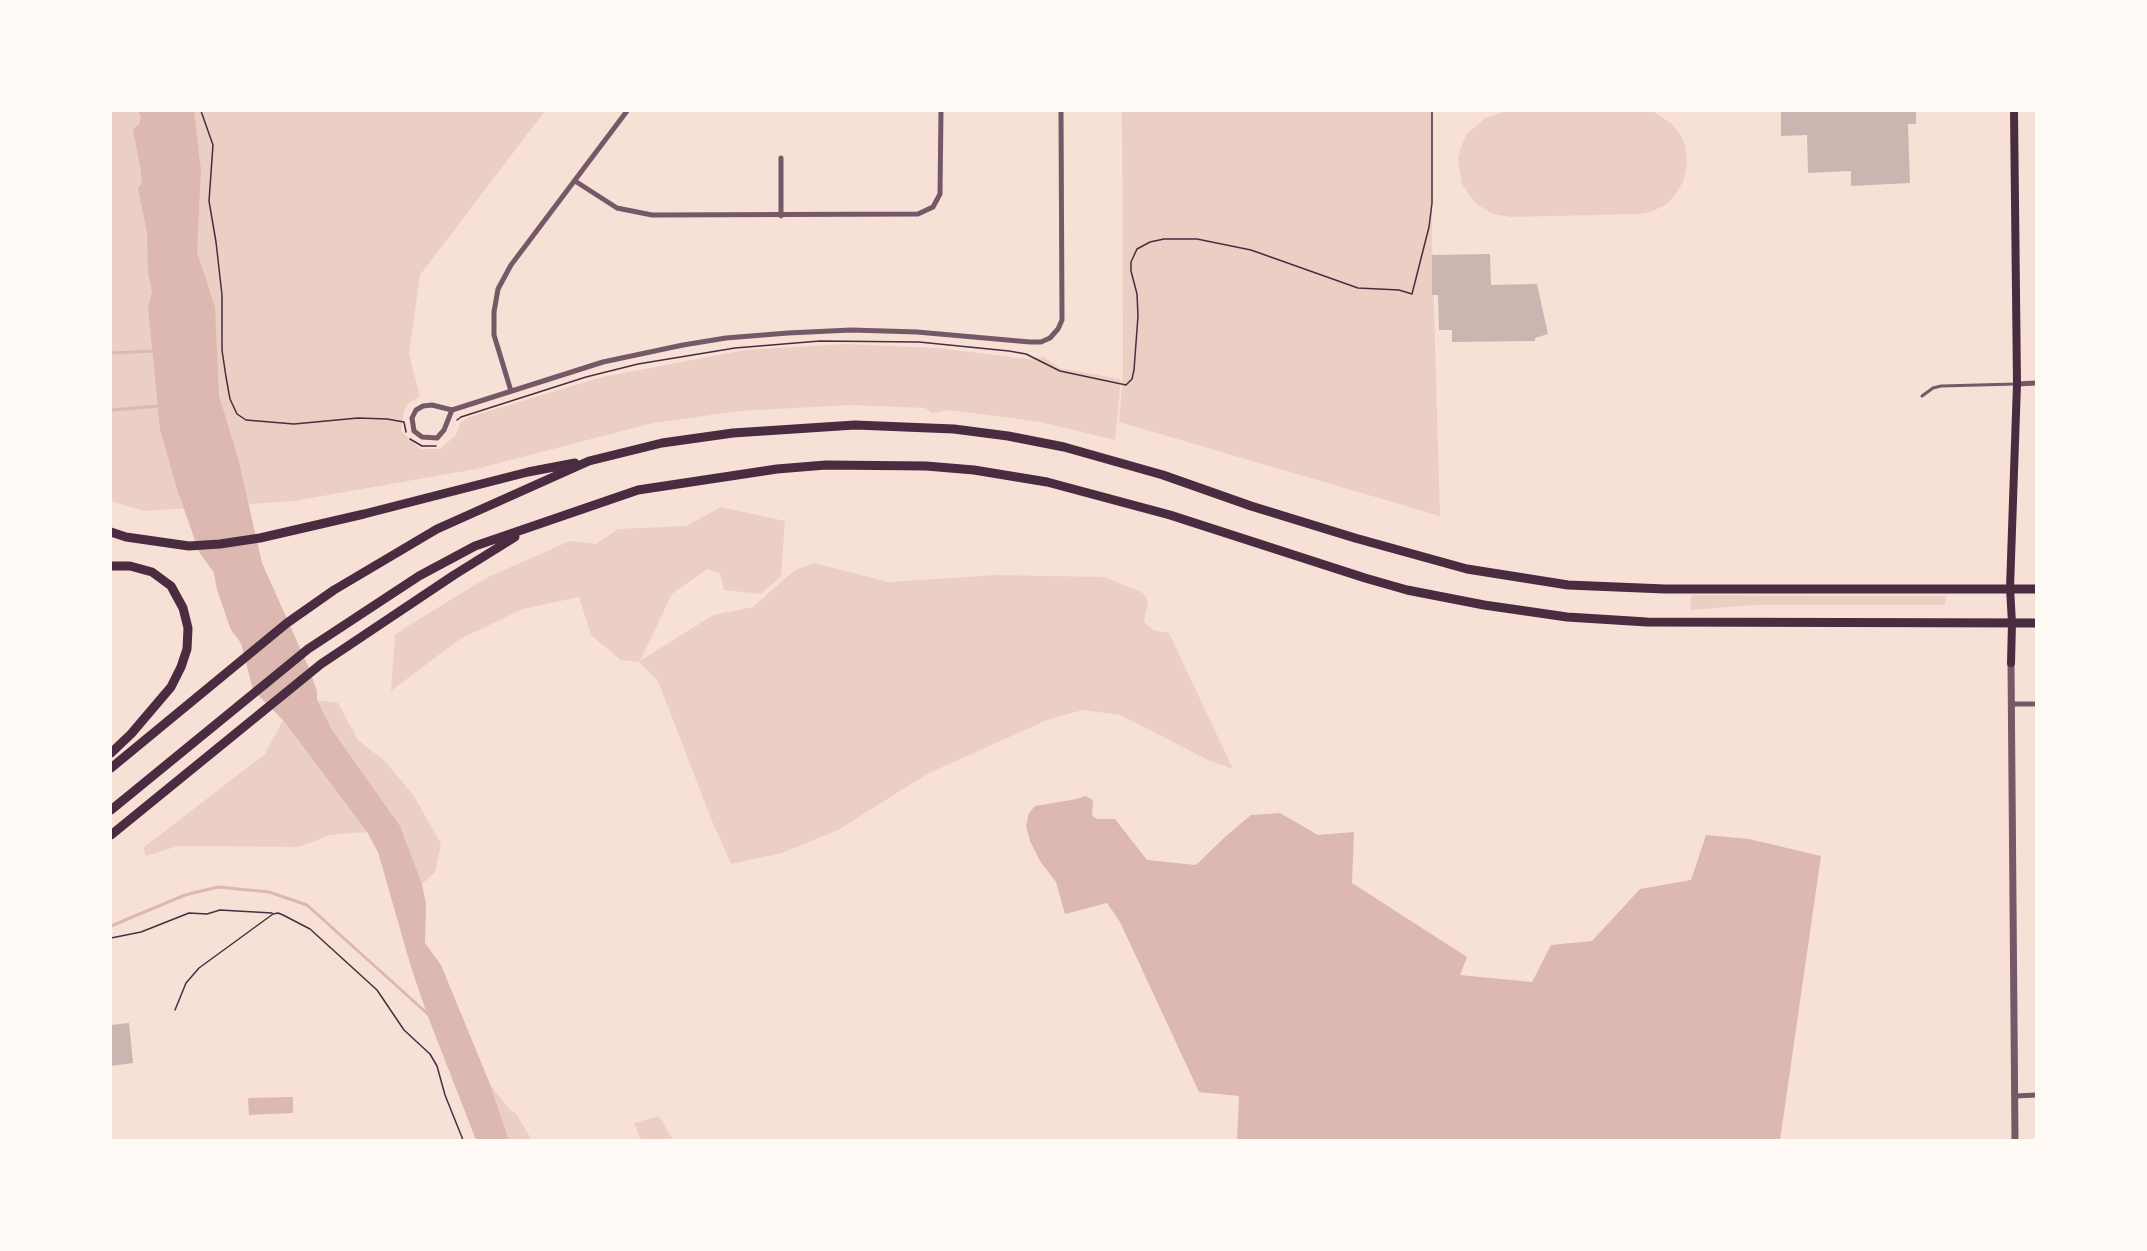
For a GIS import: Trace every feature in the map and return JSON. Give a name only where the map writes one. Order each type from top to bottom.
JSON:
[{"type":"highway","points":[[111,532],[126,537],[189,546],[220,544],[300,529],[528,472],[589,461],[662,443],[743,432],[855,425],[954,429],[1065,447],[1163,475],[1251,506],[1355,538],[1467,568],[1516,578],[1616,588],[2036,589]]},
{"type":"highway","points":[[111,768],[287,623],[334,590],[437,529],[589,461]]},
{"type":"highway","points":[[111,810],[308,649],[419,576],[475,546],[639,490],[777,469],[826,465],[926,466],[974,470],[1047,482],[1170,515],[1407,590],[1484,605],[1567,617],[1647,622],[2036,623]]},
{"type":"highway","points":[[111,835],[321,664],[527,529]]},
{"type":"highway","points":[[111,566],[130,566],[152,572],[171,586],[183,608],[188,628],[187,649],[171,687],[131,734],[111,753]]},
{"type":"main road","points":[[2011,663],[2010,588],[2017,384],[2014,111]]},
{"type":"street","points":[[511,391],[494,335],[496,296],[510,265],[627,111]]},
{"type":"street","points":[[575,181],[609,204],[638,214],[781,216],[918,214],[930,209],[940,194],[940,111]]},
{"type":"street","points":[[452,410],[444,430],[437,438],[422,437],[414,431],[412,418],[420,408],[432,405],[452,410],[603,362],[684,345],[732,338],[850,330],[917,332],[1028,342],[1041,342],[1050,338],[1062,320],[1061,111]]},
{"type":"street","points":[[781,158],[781,216]]},
{"type":"street","points":[[2017,384],[2036,383]]},
{"type":"street","points":[[2011,663],[2015,1140]]},
{"type":"street","points":[[2011,704],[2036,704]]},
{"type":"street","points":[[2016,1096],[2036,1095]]},
{"type":"lane","points":[[1922,396],[1933,388],[1941,386],[2017,384]]},
{"type":"path","points":[[201,111],[213,145],[209,201],[222,295],[222,350],[230,399],[237,414],[246,420],[294,424],[358,418],[387,419],[404,422],[408,436],[416,444],[428,447],[439,444]]},
{"type":"path","points":[[455,423],[461,417],[586,377],[679,356],[754,345],[820,341],[886,340],[950,344],[1026,354],[1059,371],[1122,386],[1130,383],[1134,370],[1138,305],[1131,262],[1137,249],[1150,242],[1164,239],[1197,239],[1251,250],[1358,288],[1399,290],[1412,294],[1429,227],[1432,203],[1432,111]]},
{"type":"path","points":[[111,938],[141,932],[189,914],[207,914],[220,910],[273,914]]},
{"type":"path","points":[[175,1010],[186,983],[199,968],[278,912],[310,929],[377,990],[404,1030],[430,1054],[437,1066],[445,1095],[463,1140]]},
{"type":"shaded area","points":[[111,111],[545,111],[420,275],[409,354],[420,396],[409,403],[404,411],[401,431],[421,449],[440,449],[456,435],[460,423],[469,417],[602,377],[745,350],[845,344],[938,348],[1027,359],[1044,357],[1059,368],[1121,379],[1115,440],[1040,422],[950,410],[932,413],[925,408],[850,405],[740,411],[653,423],[476,469],[294,501],[144,511],[111,501]]},
{"type":"shaded area","points":[[138,111],[194,111],[201,170],[197,252],[215,307],[219,396],[238,458],[262,563],[308,666],[317,691],[317,700],[331,728],[400,826],[422,884],[426,904],[425,943],[441,965],[490,1084],[509,1140],[476,1140],[411,967],[378,852],[367,832],[283,720],[253,690],[241,643],[231,630],[217,590],[214,573],[199,552],[177,489],[160,429],[148,307],[152,292],[148,272],[147,232],[138,189],[142,182],[133,129],[139,125],[141,117]]},
{"type":"shaded area","points":[[1122,111],[1432,111],[1432,238],[1440,516],[1119,422],[1123,373]]},
{"type":"shaded area","points":[[1652,111],[1671,123],[1682,137],[1687,163],[1683,182],[1673,198],[1651,212],[1511,217],[1493,214],[1475,203],[1462,184],[1458,161],[1461,147],[1467,134],[1485,118],[1503,112]]},
{"type":"shaded area","points":[[721,507],[785,521],[781,576],[761,594],[724,590],[720,574],[707,569],[672,594],[640,661],[713,615],[753,607],[795,570],[814,563],[888,582],[997,575],[1105,577],[1143,593],[1148,601],[1144,622],[1153,630],[1169,633],[1233,769],[1210,761],[1120,715],[1083,710],[1047,720],[927,774],[838,830],[782,853],[731,864],[658,681],[639,662],[621,660],[591,635],[579,597],[523,609],[460,639],[391,691],[395,635],[488,577],[570,541],[596,544],[618,529],[686,526]]},
{"type":"shaded area","points":[[1691,595],[1946,596],[1945,605],[1755,605],[1690,610]]},
{"type":"shaded area","points":[[317,700],[338,703],[358,740],[386,762],[414,796],[441,844],[435,872],[422,884],[400,826],[331,728]]},
{"type":"shaded area","points":[[283,720],[367,832],[330,835],[299,847],[178,846],[146,856],[143,848],[265,754]]},
{"type":"shaded area","points":[[1085,796],[1093,800],[1092,816],[1097,819],[1115,819],[1147,860],[1196,865],[1251,815],[1280,813],[1318,835],[1354,832],[1352,883],[1467,957],[1460,975],[1532,982],[1551,945],[1592,941],[1640,889],[1691,880],[1706,835],[1749,839],[1821,856],[1780,1140],[1237,1140],[1239,1096],[1199,1092],[1120,922],[1107,903],[1065,914],[1056,882],[1040,861],[1030,841],[1026,826],[1029,813],[1035,806]]},
{"type":"shaded area","points":[[490,1084],[510,1110],[515,1112],[532,1140],[509,1140]]},
{"type":"shaded area","points":[[293,1097],[293,1113],[249,1115],[248,1098]]},
{"type":"shaded area","points":[[659,1116],[673,1140],[641,1140],[634,1123]]},
{"type":"building","points":[[1781,111],[1916,111],[1916,124],[1908,124],[1910,183],[1851,186],[1851,171],[1808,173],[1807,135],[1781,136]]},
{"type":"building","points":[[1490,254],[1491,285],[1537,284],[1548,334],[1535,338],[1535,341],[1452,342],[1452,330],[1439,330],[1438,295],[1432,295],[1432,255]]},
{"type":"building","points":[[129,1023],[133,1063],[111,1066],[111,1025]]},
{"type":"waterway","points":[[111,353],[154,351]]},
{"type":"waterway","points":[[111,410],[160,406]]},
{"type":"waterway","points":[[111,926],[185,895],[218,887],[269,892],[307,905],[429,1015]]}]
